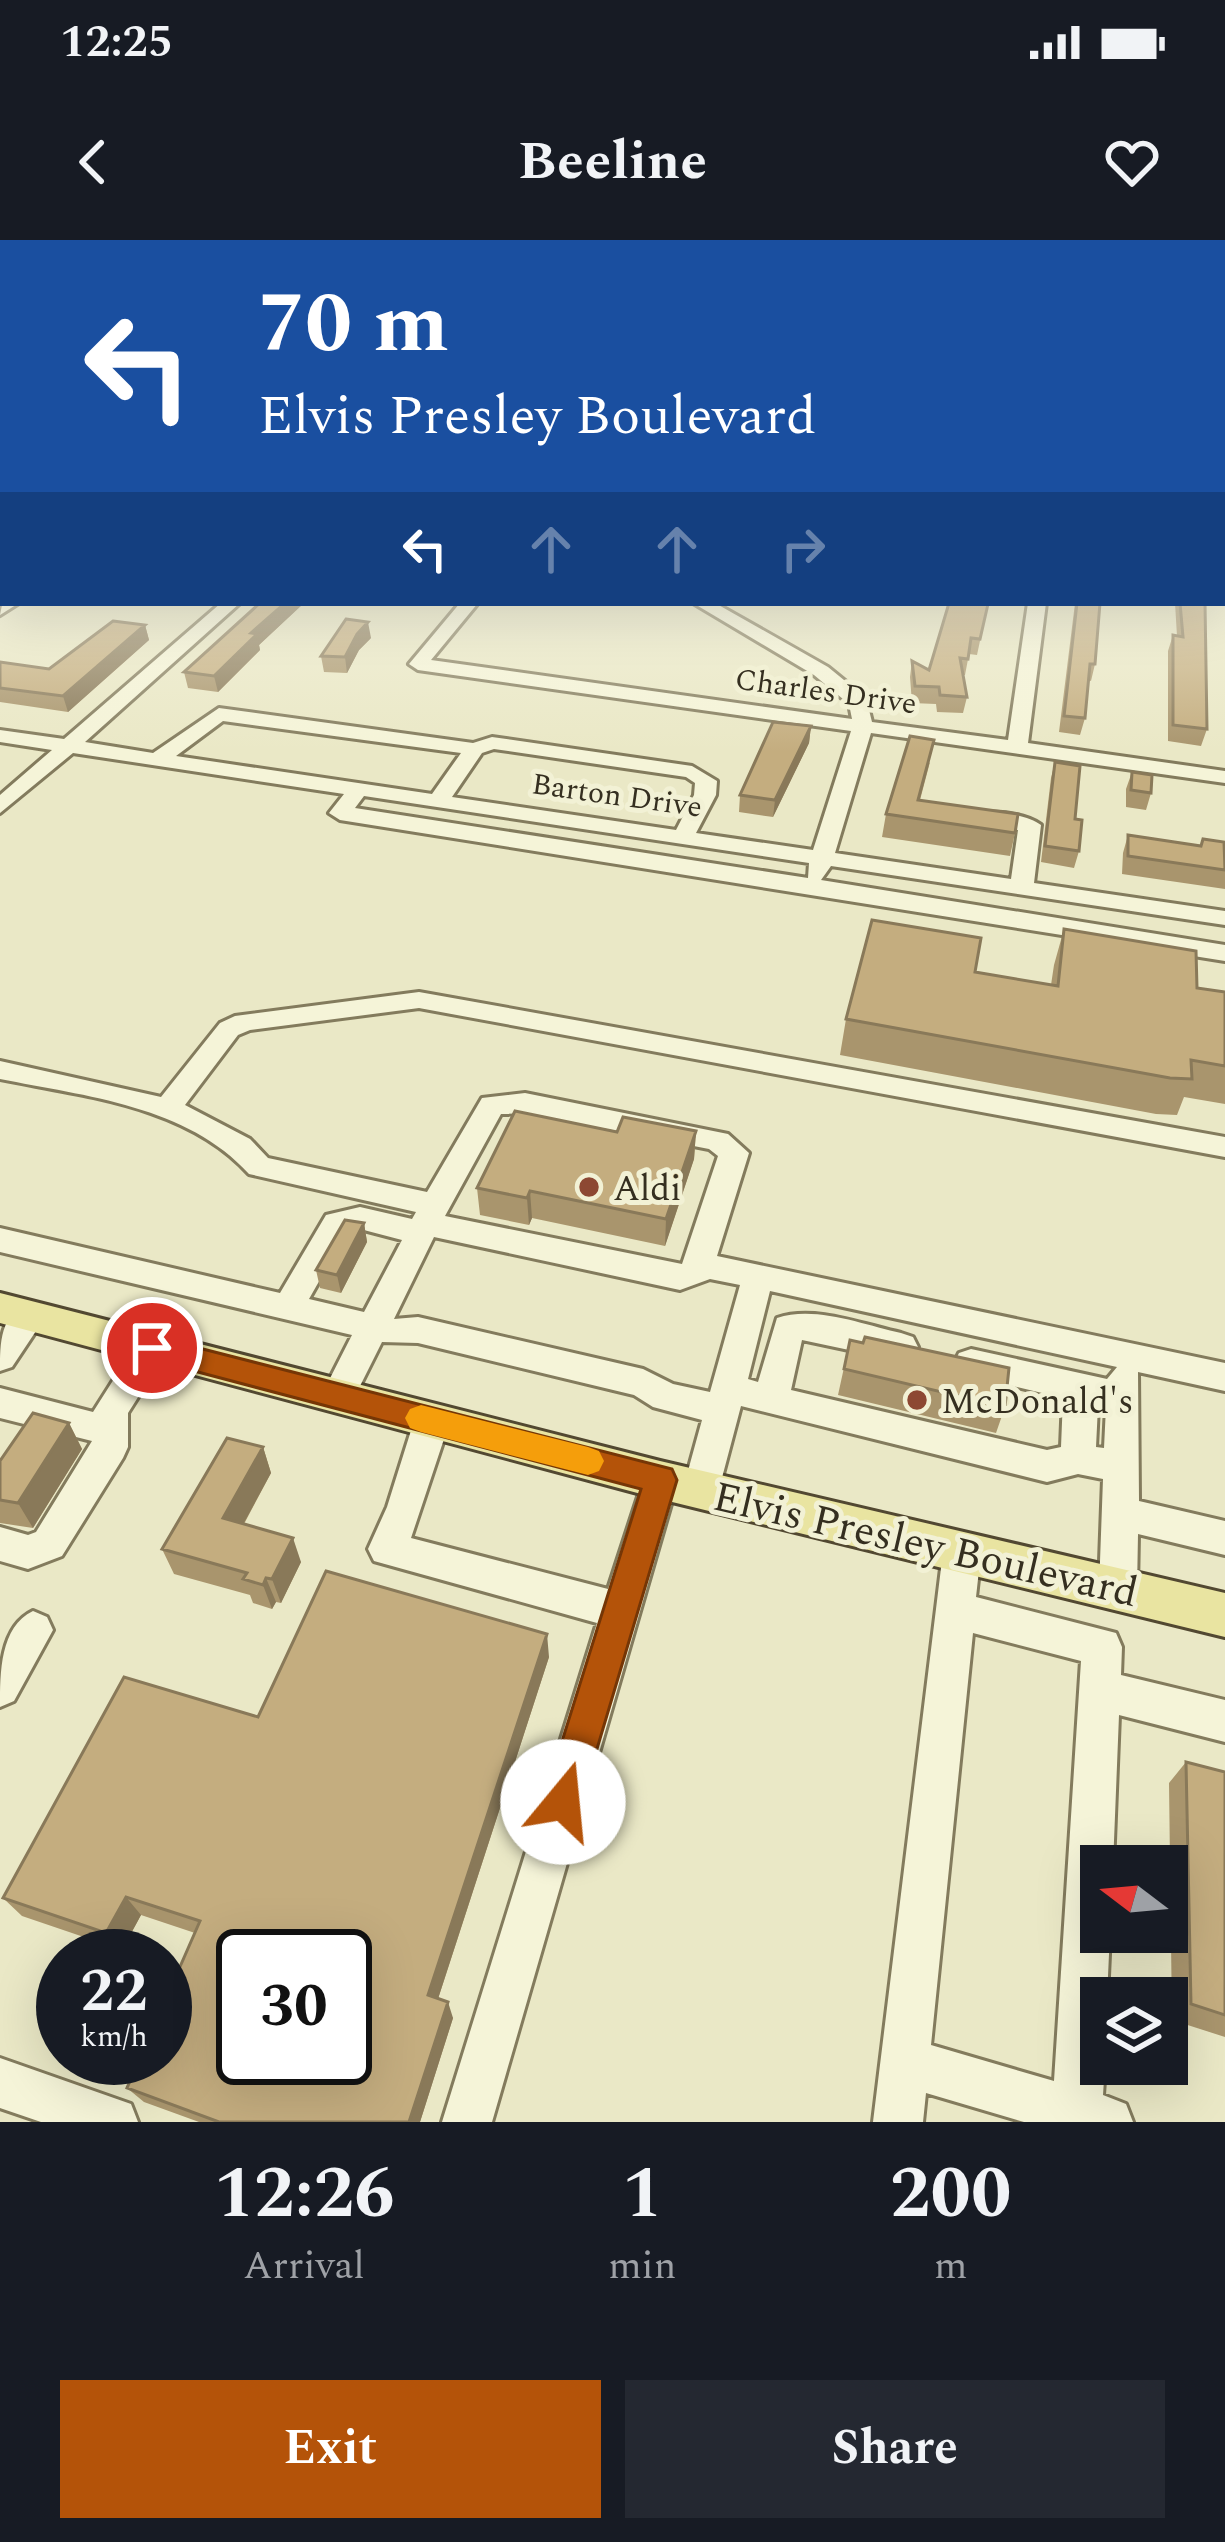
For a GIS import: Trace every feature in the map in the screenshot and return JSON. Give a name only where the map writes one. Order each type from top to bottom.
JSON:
[{"type":"main road","name":"Elvis Presley Boulevard","points":[[15,1312],[681,1485],[1225,1615]]},
{"type":"street","points":[[0,806],[229,606]]},
{"type":"street","name":"Charles Drive","points":[[466,606],[418,664],[1225,777]]},
{"type":"street","points":[[707,606],[821,671],[859,702],[863,726],[826,856],[812,886]]},
{"type":"street","points":[[1017,750],[1037,606]]},
{"type":"street","points":[[158,759],[219,714],[475,749],[492,743],[692,772],[706,781],[705,795],[684,835]]},
{"type":"street","name":"Barton Drive","points":[[0,736],[1225,918]]},
{"type":"street","points":[[439,800],[475,749]]},
{"type":"street","points":[[359,788],[340,813],[596,848],[1225,953]]},
{"type":"street","points":[[982,818],[1030,826],[1022,886]]},
{"type":"street","points":[[168,1108],[229,1029],[244,1022],[419,1000],[1225,1147]]},
{"type":"street","points":[[0,1070],[168,1108],[247,1148],[259,1167],[427,1221],[680,1278],[708,1267],[758,1276],[1225,1377]]},
{"type":"street","points":[[338,1396],[492,1105],[525,1103],[718,1141],[734,1154],[696,1271]]},
{"type":"street","points":[[288,1307],[337,1223],[360,1218],[427,1221]]},
{"type":"street","points":[[0,1240],[398,1333],[418,1330],[626,1379],[665,1397],[771,1400],[1047,1466],[1078,1458],[1121,1468]]},
{"type":"street","points":[[467,2122],[620,1611],[725,1400],[758,1276]]},
{"type":"street","points":[[0,1357],[15,1312]]},
{"type":"street","points":[[771,1400],[789,1327],[810,1327],[1123,1397]]},
{"type":"street","points":[[0,1544],[28,1552],[49,1544],[110,1448],[110,1411],[152,1348]]},
{"type":"street","points":[[1118,1589],[1124,1355]]},
{"type":"street","points":[[1078,1458],[1081,1388]]},
{"type":"street","points":[[0,1403],[110,1431]]},
{"type":"street","points":[[432,1421],[406,1507],[387,1549],[620,1611]]},
{"type":"street","points":[[1120,1513],[1225,1538]]},
{"type":"street","points":[[898,2122],[962,1552]]},
{"type":"street","points":[[905,2062],[1087,2118],[1102,1647],[956,1610]]},
{"type":"street","points":[[0,1687],[33,1630]]},
{"type":"street","points":[[1100,1690],[1225,1721]]},
{"type":"street","points":[[0,2084],[113,2122]]},
{"type":"building","points":[[257,606],[282,606],[214,676],[184,672]]},
{"type":"building","points":[[948,606],[988,606],[980,639],[971,638],[968,659],[960,658],[967,697],[940,695],[939,687],[915,686],[912,661],[929,670]]},
{"type":"building","points":[[1077,606],[1100,606],[1085,718],[1064,716]]},
{"type":"building","points":[[1180,606],[1205,606],[1207,729],[1173,725],[1173,635],[1183,637]]},
{"type":"building","points":[[346,619],[368,622],[345,657],[321,656]]},
{"type":"building","points":[[113,621],[145,625],[63,696],[0,688],[0,662],[49,669]]},
{"type":"building","points":[[773,722],[811,726],[775,800],[740,795]]},
{"type":"building","points":[[910,736],[934,740],[918,800],[1018,814],[1015,833],[886,814]]},
{"type":"building","points":[[1055,762],[1080,766],[1075,819],[1082,820],[1079,851],[1045,846]]},
{"type":"building","points":[[1132,772],[1152,775],[1151,793],[1131,790]]},
{"type":"building","points":[[1128,835],[1201,846],[1203,839],[1224,842],[1225,870],[1128,856]]},
{"type":"building","points":[[872,920],[981,938],[975,972],[1058,986],[1064,929],[1196,951],[1197,988],[1225,992],[1225,1066],[1191,1060],[1192,1079],[1170,1078],[846,1019]]},
{"type":"building","name":"Aldi","points":[[515,1111],[617,1132],[623,1117],[696,1131],[666,1219],[530,1191],[527,1198],[477,1188]]},
{"type":"building","points":[[345,1220],[364,1223],[337,1275],[316,1270]]},
{"type":"building","points":[[865,1337],[1009,1368],[1005,1407],[844,1369],[850,1340],[863,1343]]},
{"type":"building","points":[[33,1413],[69,1423],[18,1503],[0,1500],[0,1461]]},
{"type":"building","points":[[227,1438],[263,1447],[223,1518],[293,1538],[272,1579],[266,1578],[263,1585],[243,1579],[247,1573],[162,1549]]},
{"type":"building","points":[[326,1571],[547,1634],[428,1995],[448,2002],[409,2122],[219,2122],[127,2088],[192,2085],[192,1939],[200,1921],[126,1897],[108,1929],[94,1929],[3,1898],[124,1677],[258,1717]]},
{"type":"building","points":[[1186,1762],[1225,1772],[1225,2015],[1191,2004]]},
{"type":"slow traffic","points":[[421,1418],[588,1461]]},
{"type":"place","name":"Aldi","points":[[589,1187]]},
{"type":"place","name":"McDonald's","points":[[917,1400]]},
{"type":"route","points":[[152,1348],[660,1480],[563,1802]]}]
